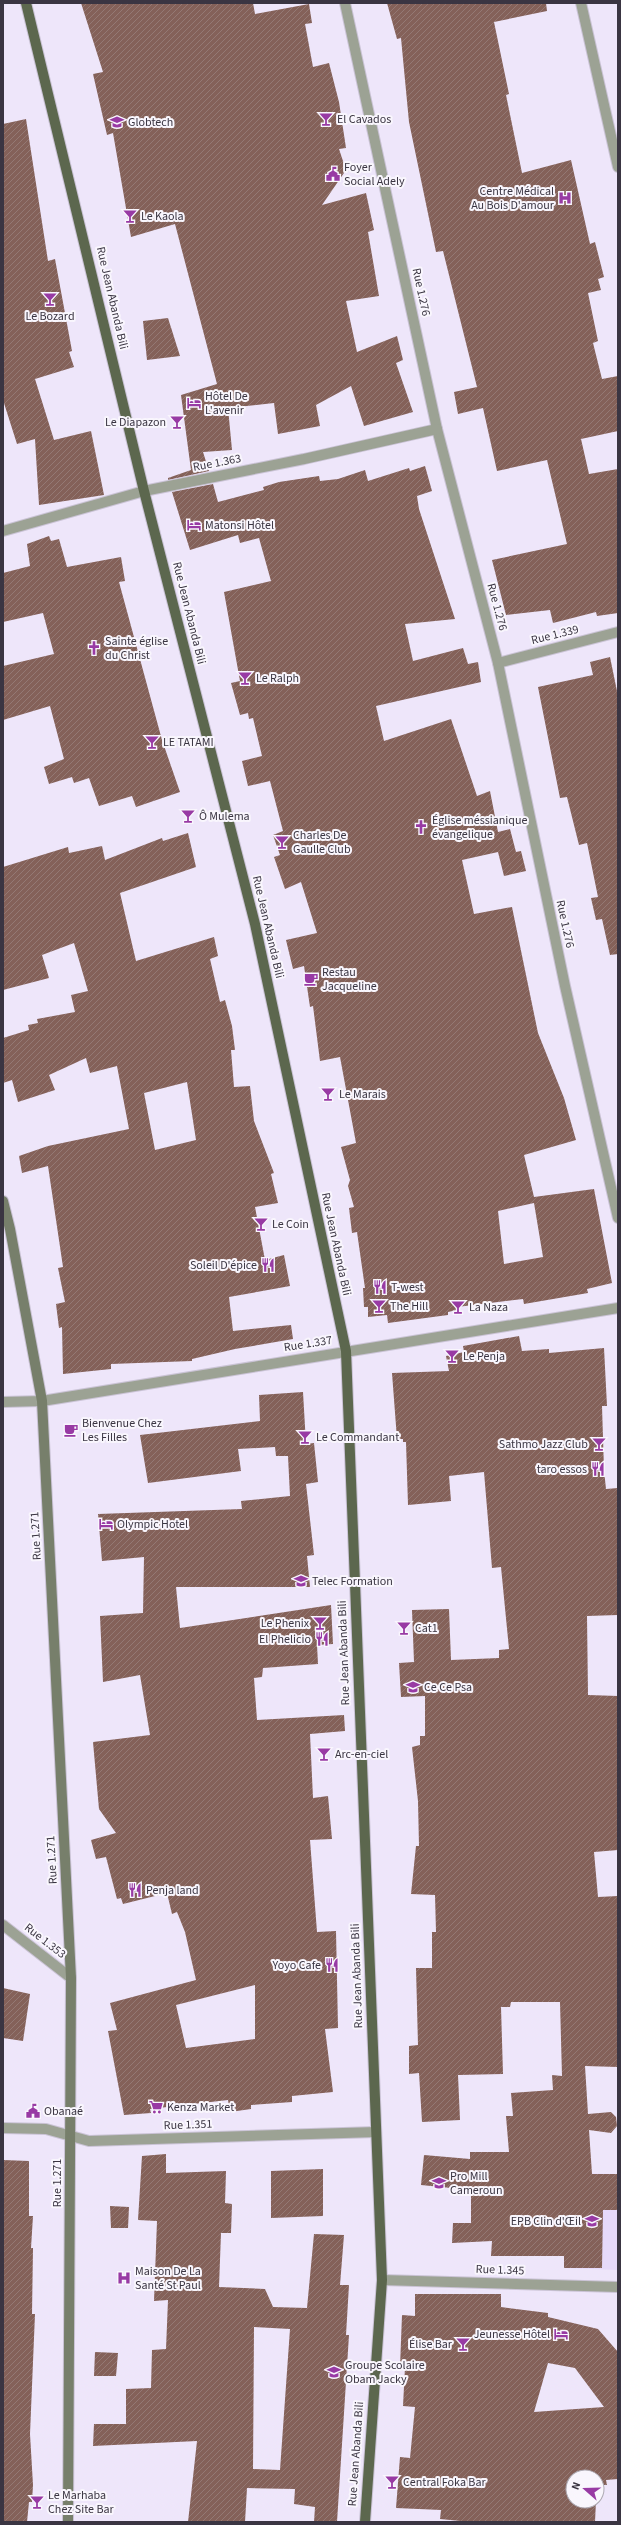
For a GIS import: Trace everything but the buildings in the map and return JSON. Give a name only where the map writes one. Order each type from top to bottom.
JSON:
[{"type":"main road","name":"Rue Jean Abanda Bili","points":[[26,3],[144,491],[255,924],[346,1351],[382,2280],[365,2522]]},
{"type":"street","name":"Rue 1.276","points":[[345,3],[437,429],[498,663],[565,986],[618,1218]]},
{"type":"street","points":[[581,3],[618,167]]},
{"type":"street","name":"Rue 1.363","points":[[3,531],[144,491],[304,460],[437,429]]},
{"type":"street","name":"Rue 1.339","points":[[498,663],[618,632]]},
{"type":"street","name":"Rue 1.271","points":[[3,1201],[10,1229],[42,1401],[71,1978],[68,2522]]},
{"type":"street","name":"Rue 1.337","points":[[3,1402],[42,1401],[618,1308]]},
{"type":"street","name":"Rue 1.353","points":[[3,1925],[71,1978]]},
{"type":"street","name":"Rue 1.351","points":[[3,2128],[46,2129],[89,2141],[376,2132]]},
{"type":"street","name":"Rue 1.345","points":[[382,2280],[618,2287]]},
{"type":"shaded area","name":"EPB Clin d'Œil","points":[[566,2173],[618,2174],[618,2270],[564,2268]]},
{"type":"place","name":"El Cavados","points":[[326,119]]},
{"type":"place","name":"Globtech","points":[[117,122]]},
{"type":"place","name":"Foyer Social Adely","points":[[333,174]]},
{"type":"place","name":"Centre Médical Au Bois D'amour","points":[[565,198]]},
{"type":"place","name":"Le Kaola","points":[[130,216]]},
{"type":"place","name":"Le Bozard","points":[[50,299]]},
{"type":"place","name":"Hôtel De L'avenir","points":[[194,403]]},
{"type":"place","name":"Le Diapazon","points":[[177,422]]},
{"type":"place","name":"Matonsi Hôtel","points":[[194,525]]},
{"type":"place","name":"Sainte église du Christ","points":[[94,648]]},
{"type":"place","name":"Le Ralph","points":[[245,678]]},
{"type":"place","name":"LE TATAMI","points":[[152,742]]},
{"type":"place","name":"Ô Mulema","points":[[188,816]]},
{"type":"place","name":"Église méssianique évangelique","points":[[421,827]]},
{"type":"place","name":"Charles De Gaulle Club","points":[[282,842]]},
{"type":"place","name":"Restau Jacqueline","points":[[311,979]]},
{"type":"place","name":"Le Marais","points":[[328,1094]]},
{"type":"place","name":"Le Coin","points":[[261,1224]]},
{"type":"place","name":"Soleil D'épice","points":[[268,1265]]},
{"type":"place","name":"T-west","points":[[380,1287]]},
{"type":"place","name":"The Hill","points":[[379,1306]]},
{"type":"place","name":"La Naza","points":[[458,1307]]},
{"type":"place","name":"Le Penja","points":[[452,1356]]},
{"type":"place","name":"Bienvenue Chez Les Filles","points":[[71,1430]]},
{"type":"place","name":"Le Commandant","points":[[305,1437]]},
{"type":"place","name":"Sathmo Jazz Club","points":[[599,1444]]},
{"type":"place","name":"taro essos","points":[[598,1469]]},
{"type":"place","name":"Olympic Hotel","points":[[106,1524]]},
{"type":"place","name":"Telec Formation","points":[[301,1581]]},
{"type":"place","name":"Le Phenix","points":[[320,1623]]},
{"type":"place","name":"Cat1","points":[[404,1628]]},
{"type":"place","name":"El Phelicio","points":[[322,1639]]},
{"type":"place","name":"Ce Ce Psa","points":[[413,1687]]},
{"type":"place","name":"Arc-en-ciel","points":[[324,1754]]},
{"type":"place","name":"Penja land","points":[[135,1890]]},
{"type":"place","name":"Yoyo Cafe","points":[[332,1965]]},
{"type":"place","name":"Kenza Market","points":[[156,2107]]},
{"type":"place","name":"Obanaé","points":[[33,2111]]},
{"type":"place","name":"Pro Mill Cameroun","points":[[439,2183]]},
{"type":"place","name":"EPB Clin d'Œil","points":[[592,2221]]},
{"type":"place","name":"Maison De La Santé St Paul","points":[[124,2278]]},
{"type":"place","name":"Jeunesse Hôtel","points":[[561,2334]]},
{"type":"place","name":"Élise Bar","points":[[463,2344]]},
{"type":"place","name":"Groupe Scolaire Obam Jacky","points":[[334,2372]]},
{"type":"place","name":"Central Foka Bar","points":[[392,2482]]},
{"type":"place","name":"Le Marhaba Chez Site Bar","points":[[37,2502]]}]
